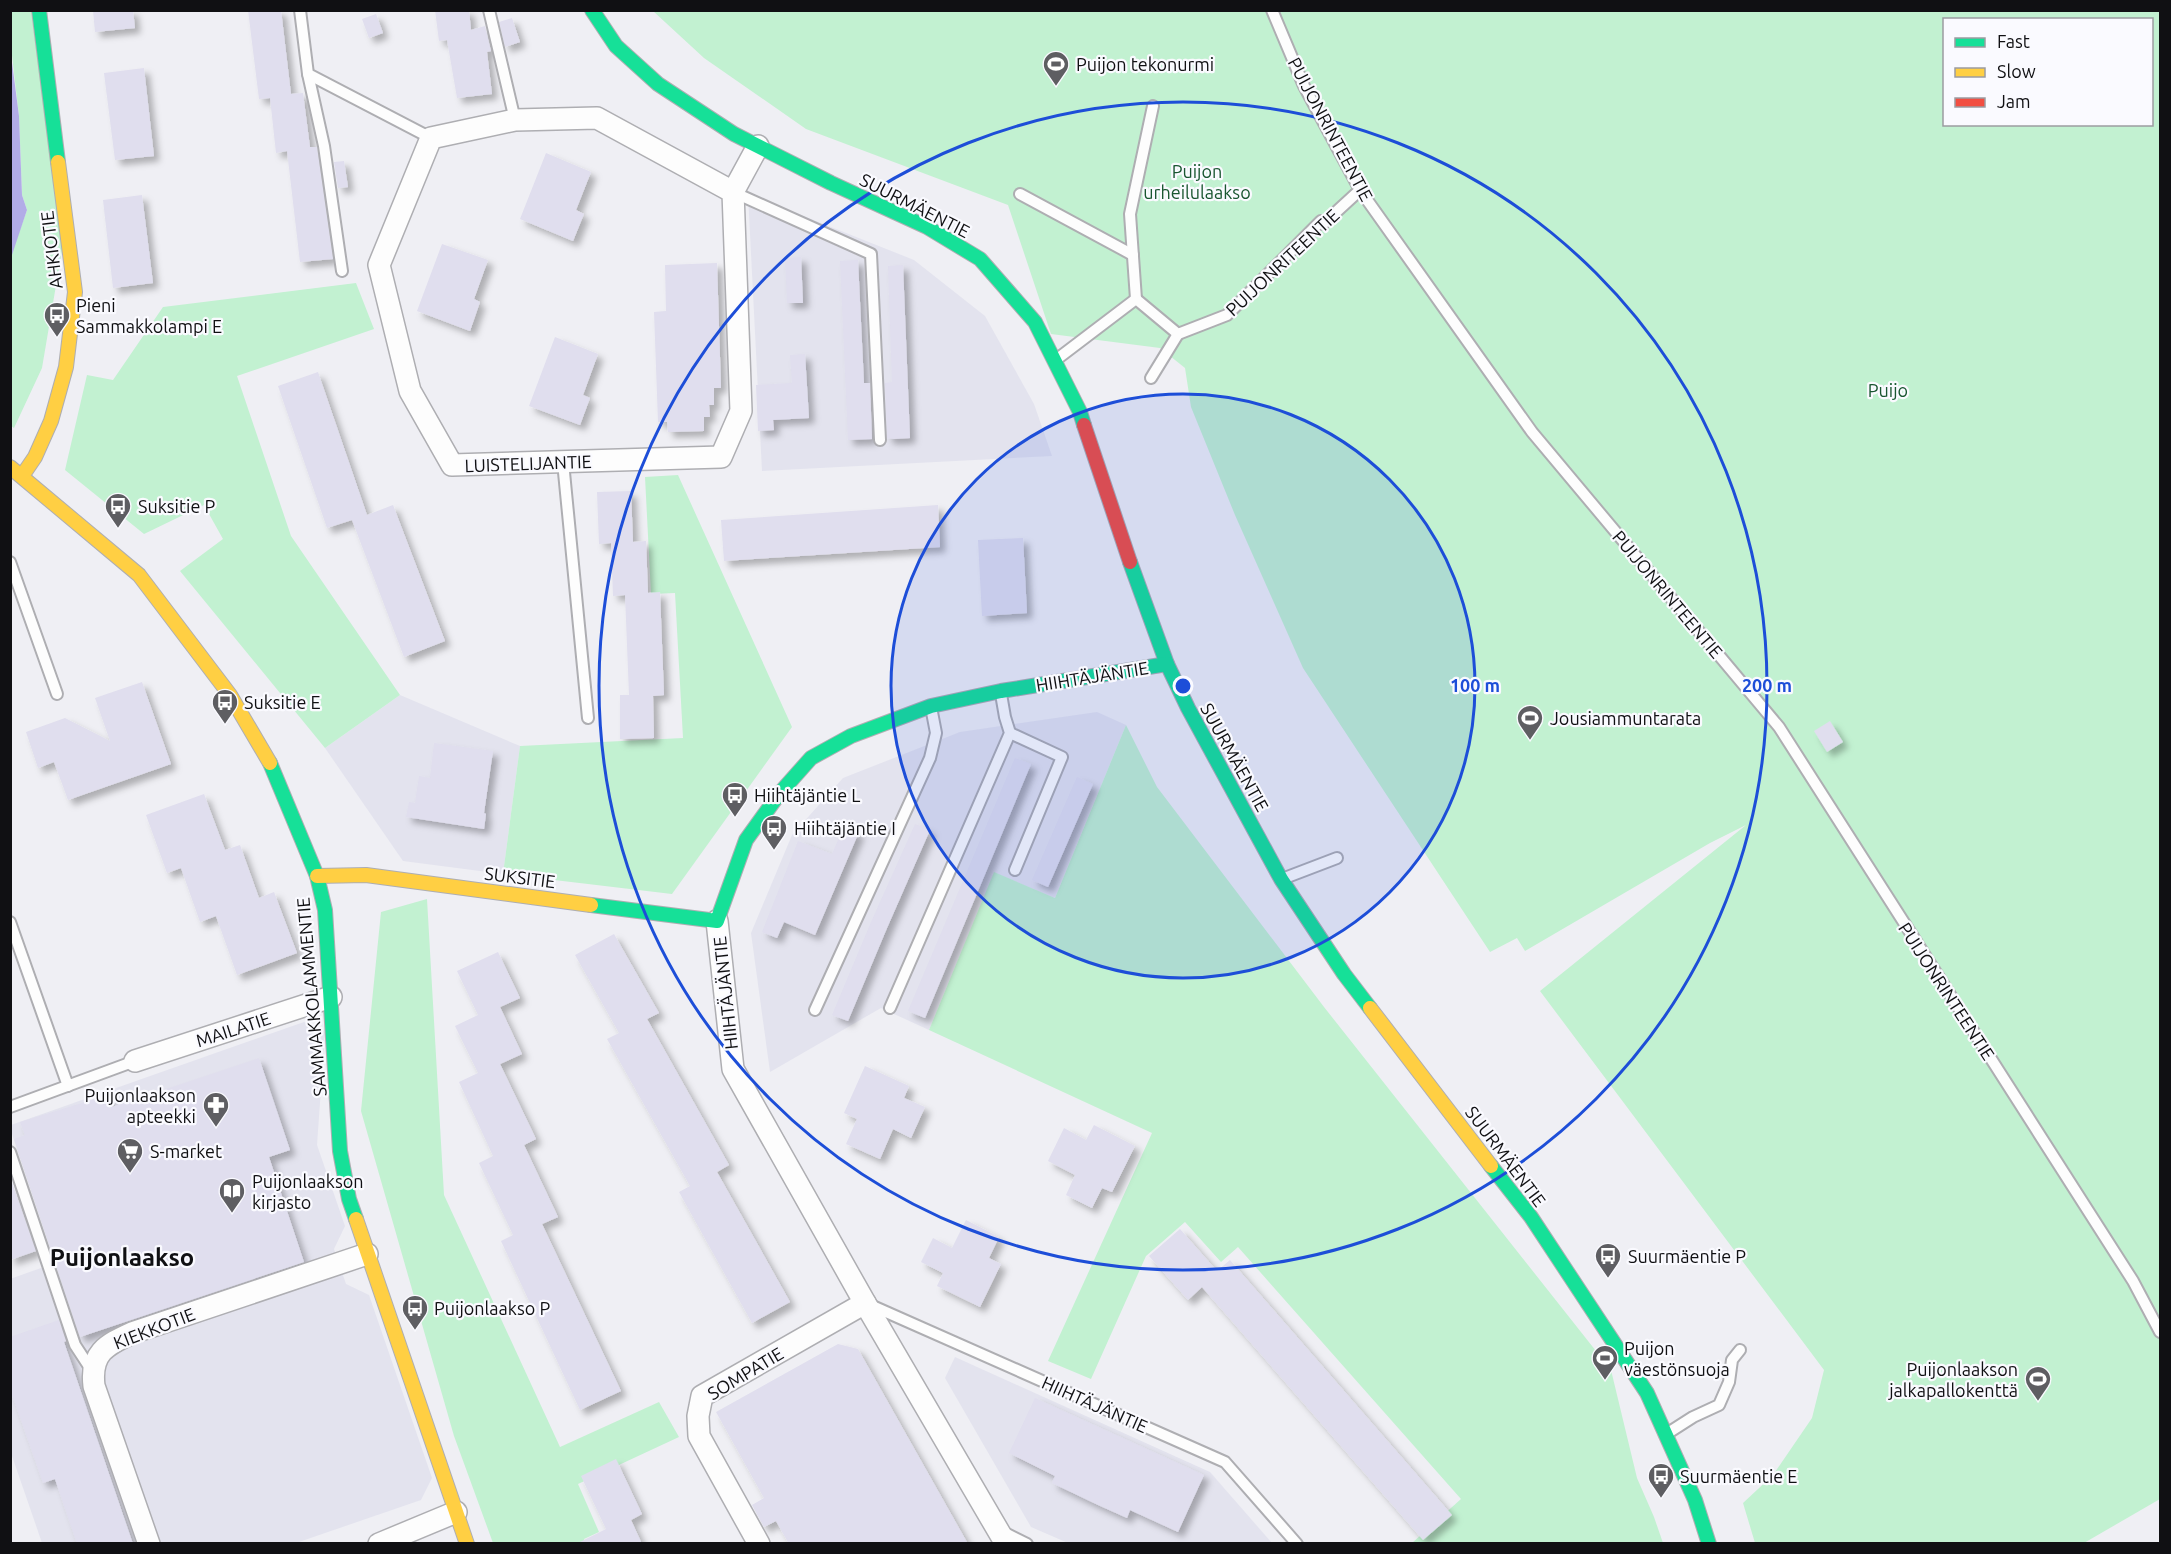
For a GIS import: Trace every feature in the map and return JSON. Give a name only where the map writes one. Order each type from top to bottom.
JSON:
[{"type":"street","name":"AHKIOTIE","points":[[14,474],[35,457],[51,421],[66,367],[75,292],[39,10]]},
{"type":"street","name":"SUURMÄENTIE","points":[[592,10],[616,46],[658,84],[734,134],[831,183],[927,227],[981,259],[1035,322],[1080,412],[1167,664],[1188,708],[1281,879],[1344,974],[1531,1217],[1647,1393],[1695,1500],[1709,1544]]},
{"type":"street","points":[[431,138],[515,120],[597,118],[733,192],[758,147]]},
{"type":"street","name":"LUISTELIJANTIE","points":[[431,138],[379,265],[410,391],[452,465],[721,457],[741,411],[733,192]]},
{"type":"street","name":"SAMMAKKOLAMMENTIE","points":[[14,474],[139,575],[230,696],[273,767],[317,876],[325,910],[340,1151],[349,1199],[467,1544]]},
{"type":"street","name":"HIIHTÄJÄNTIE","points":[[1003,1537],[865,1303],[733,1069],[717,921],[746,840],[779,794],[812,758],[851,736],[932,706],[1001,691],[1167,664]]},
{"type":"street","name":"SUKSITIE","points":[[317,876],[366,875],[717,921]]},
{"type":"street","name":"MAILATIE","points":[[135,1061],[331,997]]},
{"type":"street","name":"KIEKKOTIE","points":[[92,1371],[99,1355],[108,1344],[132,1333],[367,1254]]},
{"type":"street","name":"SOMPATIE","points":[[759,1544],[699,1436],[698,1416],[702,1396],[865,1303]]},
{"type":"street","points":[[92,1371],[94,1386],[149,1544]]},
{"type":"street","points":[[379,1544],[456,1512]]},
{"type":"lane","points":[[300,10],[308,74],[324,146],[342,271]]},
{"type":"lane","points":[[489,10],[515,120]]},
{"type":"lane","name":"PUIJONRINTEENTIE","points":[[1272,10],[1304,86],[1360,189],[1532,432],[1779,727],[2133,1281],[2160,1332]]},
{"type":"lane","points":[[308,74],[431,138]]},
{"type":"lane","points":[[1151,378],[1178,334],[1136,299],[1130,214],[1153,106]]},
{"type":"lane","name":"PUIJONRITEENTIE","points":[[1178,334],[1227,315],[1321,221],[1323,224],[1360,189]]},
{"type":"lane","points":[[733,192],[871,254],[880,440]]},
{"type":"lane","points":[[1020,194],[1133,255]]},
{"type":"lane","points":[[1054,361],[1136,299]]},
{"type":"lane","points":[[563,462],[588,718]]},
{"type":"lane","points":[[10,562],[57,694]]},
{"type":"lane","points":[[890,1008],[1010,733],[1001,691]]},
{"type":"lane","points":[[814,1010],[930,758],[936,733],[932,706]]},
{"type":"lane","points":[[1010,733],[1062,757],[1015,870]]},
{"type":"lane","points":[[1281,879],[1337,858]]},
{"type":"lane","points":[[10,922],[68,1086]]},
{"type":"lane","points":[[10,1107],[135,1061]]},
{"type":"lane","points":[[10,1152],[75,1345],[92,1371]]},
{"type":"lane","name":"HIIHTÄJÄNTIE","points":[[865,1303],[1225,1462],[1297,1544]]},
{"type":"lane","points":[[1665,1435],[1693,1417],[1719,1406],[1729,1382],[1732,1360],[1740,1350]]},
{"type":"lane","name":"HIIHTÄJÄNTIE","points":[[1003,1537],[1027,1544]]},
{"type":"shaded area","points":[[10,47],[19,116],[22,195],[27,210],[11,258]]},
{"type":"shaded area","points":[[748,194],[914,260],[985,316],[1034,404],[1052,456],[762,471]]},
{"type":"shaded area","points":[[400,695],[520,746],[503,874],[403,861],[325,748]]},
{"type":"shaded area","points":[[1097,712],[1126,725],[1055,898],[994,873],[929,1030],[881,1008],[770,1072],[751,933],[792,835],[843,778],[960,732]]},
{"type":"shaded area","points":[[304,1022],[325,1032],[317,1145],[345,1226],[334,1249],[346,1284],[369,1295],[432,1478],[421,1500],[296,1543],[42,1543],[11,1453],[10,1279],[55,1263],[11,1131],[11,1125]]},
{"type":"shaded area","points":[[955,1357],[1210,1472],[1272,1543],[1068,1543],[1031,1527],[945,1378]]},
{"type":"green space","points":[[11,11],[31,11],[63,244],[42,368],[14,428],[10,425],[10,258],[27,210],[22,195],[19,116],[11,47]]},
{"type":"green space","points":[[653,11],[2160,11],[2160,1499],[2084,1543],[1755,1543],[1743,1503],[1773,1475],[1812,1418],[1824,1370],[1540,991],[1746,825],[1710,843],[1525,951],[1517,938],[1490,952],[1303,668],[1235,515],[1191,407],[1185,368],[1160,348],[1051,334],[1008,205],[806,129],[704,58]]},
{"type":"green space","points":[[356,283],[374,329],[237,376],[291,536],[400,695],[325,748],[180,571],[223,539],[204,505],[144,534],[65,470],[87,375],[113,380],[163,307]]},
{"type":"green space","points":[[678,475],[792,727],[672,894],[503,874],[520,746],[683,738],[675,593],[651,594],[645,477]]},
{"type":"green space","points":[[1126,725],[1157,787],[1324,1007],[1611,1370],[1637,1478],[1663,1543],[1412,1543],[1461,1499],[1238,1247],[1221,1262],[1185,1222],[1146,1256],[1091,1379],[1048,1361],[1152,1133],[929,1030],[994,872],[1055,898]]},
{"type":"green space","points":[[427,899],[444,1195],[560,1447],[659,1402],[679,1437],[578,1484],[599,1532],[584,1539],[585,1543],[493,1543],[454,1436],[361,1111],[381,912]]},
{"type":"building","points":[[93,10],[133,10],[135,28],[95,32]]},
{"type":"building","points":[[248,10],[281,10],[291,94],[303,93],[310,147],[317,147],[333,259],[300,262],[287,151],[276,153],[270,98],[259,99]]},
{"type":"building","points":[[435,10],[469,10],[471,30],[485,26],[491,51],[487,52],[492,94],[457,98],[447,40],[439,41]]},
{"type":"building","points":[[376,14],[383,33],[369,38],[362,19]]},
{"type":"building","points":[[512,18],[520,42],[505,47],[499,22]]},
{"type":"building","points":[[144,68],[154,156],[115,160],[104,73]]},
{"type":"building","points":[[546,153],[591,172],[576,210],[584,214],[573,241],[520,219]]},
{"type":"building","points":[[344,161],[348,187],[338,188],[334,162]]},
{"type":"building","points":[[142,195],[153,283],[113,288],[103,200]]},
{"type":"building","points":[[442,244],[488,260],[474,299],[480,302],[470,331],[417,311]]},
{"type":"building","points":[[801,257],[803,303],[787,303],[785,258]]},
{"type":"building","points":[[858,260],[864,383],[870,383],[872,439],[848,440],[840,261]]},
{"type":"building","points":[[717,263],[721,388],[714,388],[714,405],[709,405],[710,417],[704,417],[704,431],[668,432],[667,422],[658,422],[654,312],[666,311],[665,265]]},
{"type":"building","points":[[903,265],[910,438],[894,439],[887,438],[885,383],[892,382],[888,266]]},
{"type":"building","points":[[555,337],[598,354],[583,395],[590,398],[580,425],[529,406]]},
{"type":"building","points":[[805,354],[809,418],[773,420],[774,430],[758,431],[756,385],[792,383],[790,355]]},
{"type":"building","points":[[318,372],[367,515],[393,505],[445,641],[404,657],[352,520],[327,528],[278,386]]},
{"type":"building","points":[[631,491],[633,542],[646,541],[648,593],[660,592],[664,695],[653,696],[654,738],[620,739],[620,695],[629,695],[625,595],[613,596],[611,543],[599,544],[597,492]]},
{"type":"building","points":[[938,505],[940,547],[724,561],[721,520]]},
{"type":"building","points":[[1023,538],[1027,613],[982,616],[978,540]]},
{"type":"building","points":[[142,682],[171,764],[68,800],[54,762],[38,768],[26,732],[65,718],[110,741],[95,698]]},
{"type":"building","points":[[1830,721],[1843,742],[1827,752],[1814,731]]},
{"type":"building","points":[[434,743],[493,751],[484,813],[486,814],[484,829],[406,817],[409,802],[415,803],[419,776],[430,778]]},
{"type":"building","points":[[1015,758],[1031,764],[925,1018],[908,1011]]},
{"type":"building","points":[[1077,777],[1093,784],[1048,887],[1032,880]]},
{"type":"building","points":[[204,794],[225,850],[240,845],[259,898],[274,892],[297,953],[237,975],[216,916],[200,922],[181,868],[167,873],[146,815]]},
{"type":"building","points":[[915,824],[930,830],[848,1021],[832,1015],[871,922]]},
{"type":"building","points":[[844,826],[859,832],[815,935],[784,922],[777,938],[762,932],[798,841],[832,854]]},
{"type":"building","points":[[614,934],[659,1013],[647,1019],[729,1165],[717,1172],[790,1302],[752,1323],[679,1192],[690,1186],[607,1039],[619,1033],[575,955]]},
{"type":"building","points":[[498,952],[520,998],[500,1007],[522,1054],[500,1064],[536,1139],[524,1145],[558,1217],[542,1224],[621,1391],[580,1410],[501,1241],[513,1235],[479,1163],[493,1156],[459,1082],[478,1073],[455,1026],[478,1015],[457,971]]},
{"type":"building","points":[[259,1058],[290,1150],[269,1157],[304,1262],[80,1337],[14,1139],[25,1135],[20,1122],[108,1095],[112,1107]]},
{"type":"building","points":[[865,1066],[909,1086],[904,1098],[925,1107],[911,1138],[893,1129],[880,1159],[846,1144],[857,1119],[844,1113]]},
{"type":"building","points":[[1094,1125],[1135,1146],[1112,1192],[1102,1188],[1092,1208],[1066,1195],[1075,1175],[1048,1161],[1064,1128],[1086,1140]]},
{"type":"building","points":[[10,1177],[36,1251],[10,1260]]},
{"type":"building","points":[[966,1220],[999,1237],[989,1258],[1001,1264],[980,1307],[937,1286],[943,1273],[921,1262],[933,1238],[952,1248]]},
{"type":"building","points":[[1180,1229],[1217,1271],[1230,1260],[1452,1515],[1423,1540],[1202,1287],[1188,1300],[1149,1256]]},
{"type":"building","points":[[59,1320],[66,1341],[64,1342],[133,1544],[77,1544],[55,1479],[43,1483],[10,1389],[10,1337]]},
{"type":"building","points":[[838,1344],[858,1349],[968,1544],[789,1544],[776,1521],[764,1527],[752,1505],[764,1498],[716,1412]]},
{"type":"building","points":[[1035,1398],[1204,1475],[1178,1532],[1130,1510],[1127,1518],[1098,1505],[1052,1483],[1055,1476],[1009,1453]]},
{"type":"building","points":[[616,1459],[642,1514],[631,1520],[642,1544],[576,1544],[606,1529],[581,1476]]},
{"type":"traffic: fast","points":[[39,10],[58,162]]},
{"type":"traffic: fast","points":[[592,10],[616,46],[658,84],[734,134],[831,183],[927,227],[980,259],[1035,322],[1080,412],[1084,425]]},
{"type":"traffic: fast","points":[[1130,562],[1167,664],[1188,708],[1281,879],[1344,974],[1370,1008]]},
{"type":"traffic: fast","points":[[591,905],[717,921],[746,840],[779,794],[811,758],[851,736],[931,706],[1001,691],[1167,664]]},
{"type":"traffic: fast","points":[[270,763],[317,876],[325,910],[340,1151],[349,1199],[356,1219]]},
{"type":"traffic: fast","points":[[1491,1166],[1531,1217],[1647,1393],[1695,1500],[1709,1544]]},
{"type":"traffic: slow","points":[[22,476],[35,457],[51,421],[66,367],[75,292],[58,162]]},
{"type":"traffic: slow","points":[[10,467],[139,575],[230,695],[270,763]]},
{"type":"traffic: slow","points":[[317,876],[366,875],[591,905]]},
{"type":"traffic: slow","points":[[1370,1008],[1491,1166]]},
{"type":"traffic: slow","points":[[356,1219],[467,1544]]},
{"type":"traffic: jam","points":[[1084,425],[1130,562]]},
{"type":"place","name":"Puijon tekonurmi","points":[[1056,87]]},
{"type":"place","name":"Pieni Sammakkolampi E","points":[[57,338]]},
{"type":"place","name":"Suksitie P","points":[[118,529]]},
{"type":"place","name":"Suksitie E","points":[[225,725]]},
{"type":"place","name":"Jousiammuntarata","points":[[1530,741]]},
{"type":"place","name":"Hiihtäjäntie L","points":[[735,818]]},
{"type":"place","name":"Hiihtäjäntie I","points":[[774,851]]},
{"type":"place","name":"Puijonlaakson apteekki","points":[[216,1128]]},
{"type":"place","name":"S-market","points":[[130,1174]]},
{"type":"place","name":"Puijonlaakson kirjasto","points":[[232,1214]]},
{"type":"place","name":"Suurmäentie P","points":[[1608,1279]]},
{"type":"place","name":"Puijonlaakso P","points":[[415,1331]]},
{"type":"place","name":"Puijon väestönsuoja","points":[[1605,1381]]},
{"type":"place","name":"Puijonlaakson jalkapallokenttä","points":[[2038,1402]]},
{"type":"place","name":"Suurmäentie E","points":[[1661,1499]]},
{"type":"district","name":"Puijonlaakso","points":[[122,1257]]},
{"type":"park label","name":"Puijon urheilulaakso","points":[[1197,181]]},
{"type":"park label","name":"Puijo","points":[[1888,390]]}]
